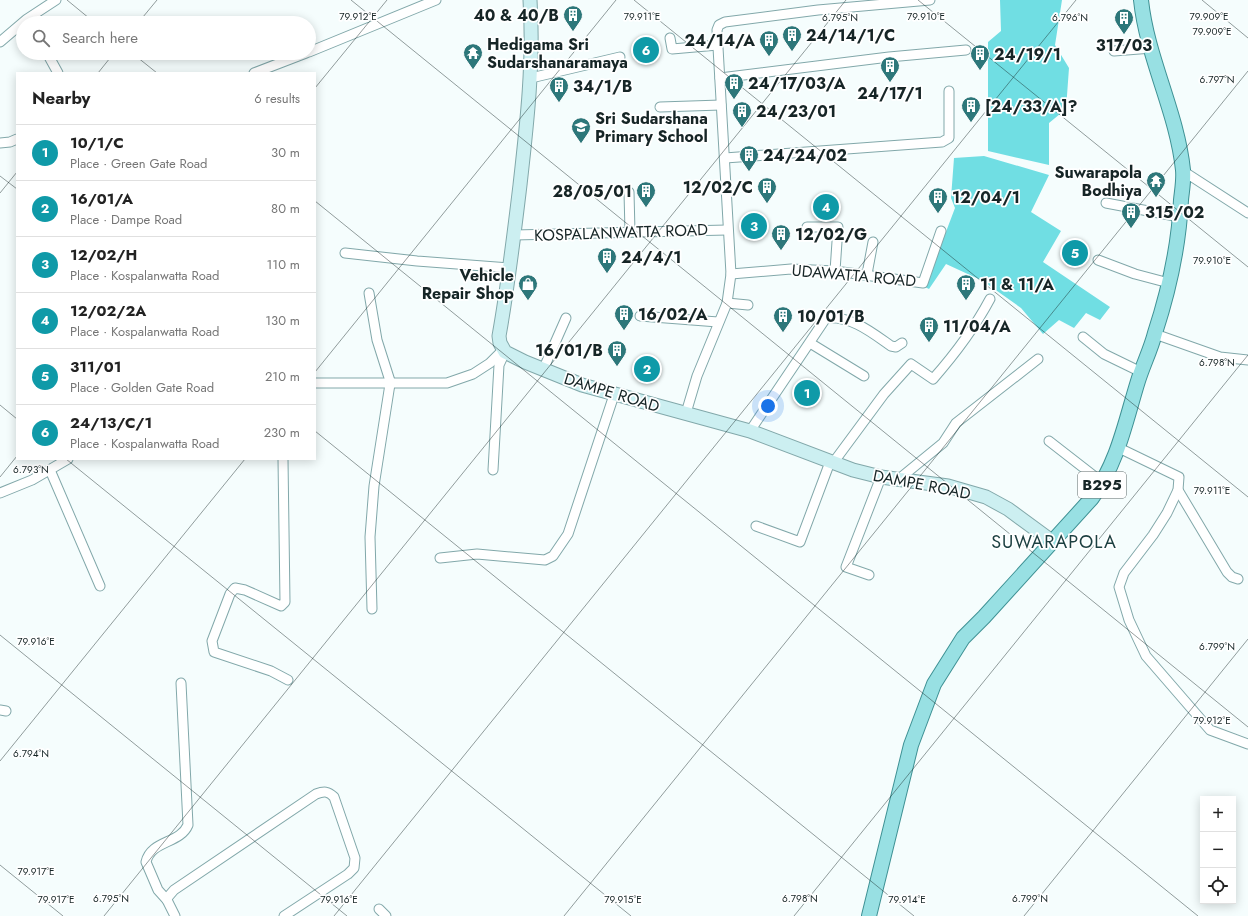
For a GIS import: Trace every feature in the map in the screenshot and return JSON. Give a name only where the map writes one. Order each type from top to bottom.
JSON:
[{"type":"main road","name":"B295","points":[[868,916],[911,745],[934,684],[963,638],[1053,542],[1104,483],[1119,448],[1141,372],[1155,334],[1169,283],[1180,217],[1183,171],[1177,138],[1152,48],[1141,0]]},
{"type":"street","points":[[35,16],[56,0]]},
{"type":"street","points":[[316,49],[436,0]]},
{"type":"street","points":[[493,470],[499,365],[504,351],[500,343],[499,336],[510,268],[531,78],[532,41],[530,0]]},
{"type":"street","name":"KOSPALANWATTA ROAD","points":[[686,413],[718,322],[727,303],[731,274],[727,230],[725,158],[717,30],[719,25],[725,22],[818,10],[930,0]]},
{"type":"street","points":[[0,42],[16,30]]},
{"type":"street","points":[[670,38],[672,49],[718,45]]},
{"type":"street","points":[[1114,51],[1152,48]]},
{"type":"street","points":[[720,78],[889,57],[966,50]]},
{"type":"street","points":[[531,78],[620,58]]},
{"type":"street","points":[[51,60],[57,72]]},
{"type":"street","points":[[257,72],[287,60]]},
{"type":"street","points":[[725,158],[942,142],[949,138],[949,91]]},
{"type":"street","points":[[660,107],[721,105]]},
{"type":"street","points":[[0,143],[10,142],[16,139]]},
{"type":"street","points":[[1183,171],[1248,213]]},
{"type":"street","points":[[629,192],[630,232]]},
{"type":"street","points":[[1106,203],[1180,217]]},
{"type":"street","points":[[807,227],[838,227],[835,271]]},
{"type":"street","name":"KOSPALANWATTA ROAD","points":[[514,235],[727,230]]},
{"type":"street","name":"UDAWATTA ROAD","points":[[731,274],[791,268],[867,274],[923,282],[942,231]]},
{"type":"street","points":[[867,274],[873,242]]},
{"type":"street","points":[[345,253],[417,262],[510,268]]},
{"type":"street","points":[[1098,260],[1135,274],[1169,283]]},
{"type":"street","points":[[369,293],[377,340],[390,384],[373,494],[370,537],[372,609]]},
{"type":"street","points":[[756,526],[800,542],[831,462],[884,394],[911,364],[933,380],[964,342],[977,323],[990,299]]},
{"type":"street","points":[[727,303],[748,305]]},
{"type":"street","points":[[640,316],[718,322]]},
{"type":"street","points":[[750,431],[826,318],[836,317],[850,320],[891,346],[896,347],[902,343]]},
{"type":"street","points":[[544,370],[566,318]]},
{"type":"street","points":[[1155,334],[1220,357],[1248,360]]},
{"type":"street","points":[[1083,337],[1104,354],[1141,372]]},
{"type":"street","points":[[810,343],[864,376]]},
{"type":"street","points":[[316,383],[447,383],[460,379],[490,363],[504,351]]},
{"type":"street","name":"DAMPE ROAD","points":[[504,351],[544,370],[582,385],[750,431],[852,470],[881,477],[948,486],[986,497],[1008,509],[1053,542]]},
{"type":"street","points":[[899,480],[943,443],[956,423],[1038,359]]},
{"type":"street","points":[[440,558],[477,554],[545,560],[553,556],[568,534],[614,394]]},
{"type":"street","points":[[1049,441],[1104,483]]},
{"type":"street","points":[[1119,448],[1179,477],[1178,490],[1167,513],[1153,535],[1124,573],[1119,587],[1130,620],[1146,656],[1210,730],[1248,744]]},
{"type":"street","points":[[1,491],[20,485],[66,460]]},
{"type":"street","points":[[283,460],[286,602],[281,606],[245,590],[235,588],[230,594],[212,640],[212,648],[214,652],[271,671],[288,680]]},
{"type":"street","points":[[50,470],[100,586]]},
{"type":"street","points":[[869,574],[846,567],[881,477]]},
{"type":"street","points":[[1178,490],[1227,572],[1232,577],[1238,579]]},
{"type":"street","points":[[175,916],[167,900],[158,890],[146,862],[151,851],[183,833],[188,825],[181,683]]},
{"type":"street","points":[[167,900],[170,893],[174,890],[316,794],[323,791],[330,792],[334,797],[355,858],[354,868],[348,874],[284,916]]},
{"type":"street","points":[[379,909],[386,916]]},
{"type":"shaded area","points":[[1000,0],[1062,0],[1055,45],[1069,68],[1066,109],[1049,123],[1049,165],[988,151],[988,42],[1001,31]]},
{"type":"shaded area","points":[[984,156],[1049,175],[1031,212],[1061,231],[1043,262],[1110,307],[1100,320],[1086,313],[1074,328],[1059,320],[1043,334],[1021,308],[983,281],[946,264],[929,289],[925,287],[955,208],[951,198],[954,158]]},
{"type":"place","name":"40 & 40/B","points":[[573,32]]},
{"type":"place","name":"317/03","points":[[1124,35]]},
{"type":"place","name":"24/13/C/1","points":[[646,50]]},
{"type":"place","name":"24/14/1/C","points":[[792,52]]},
{"type":"place","name":"24/14/A","points":[[769,57]]},
{"type":"place","name":"Hedigama Sri Sudarshanaramaya","points":[[473,70]]},
{"type":"place","name":"24/19/1","points":[[980,71]]},
{"type":"place","name":"24/17/1","points":[[890,83]]},
{"type":"place","name":"24/17/03/A","points":[[734,100]]},
{"type":"place","name":"34/1/B","points":[[559,103]]},
{"type":"place","name":"[24/33/A]?","points":[[971,123]]},
{"type":"place","name":"24/23/01","points":[[742,128]]},
{"type":"place","name":"Sri Sudarshana Primary School","points":[[581,144]]},
{"type":"place","name":"24/24/02","points":[[749,172]]},
{"type":"place","name":"Suwarapola Bodhiya","points":[[1156,198]]},
{"type":"place","name":"12/02/C","points":[[767,204]]},
{"type":"place","name":"12/02/2A","points":[[826,207]]},
{"type":"place","name":"28/05/01","points":[[646,208]]},
{"type":"place","name":"12/04/1","points":[[938,214]]},
{"type":"place","name":"12/02/H","points":[[754,226]]},
{"type":"place","name":"315/02","points":[[1131,229]]},
{"type":"place","name":"12/02/G","points":[[781,251]]},
{"type":"place","name":"311/01","points":[[1075,253]]},
{"type":"place","name":"24/4/1","points":[[607,274]]},
{"type":"place","name":"Vehicle Repair Shop","points":[[528,301]]},
{"type":"place","name":"11 & 11/A","points":[[966,301]]},
{"type":"place","name":"16/02/A","points":[[624,331]]},
{"type":"place","name":"10/01/B","points":[[783,333]]},
{"type":"place","name":"11/04/A","points":[[929,343]]},
{"type":"place","name":"16/01/B","points":[[617,367]]},
{"type":"place","name":"16/01/A","points":[[647,369]]},
{"type":"place","name":"10/1/C","points":[[807,393]]},
{"type":"district","name":"SUWARAPOLA","points":[[1054,542]]}]
